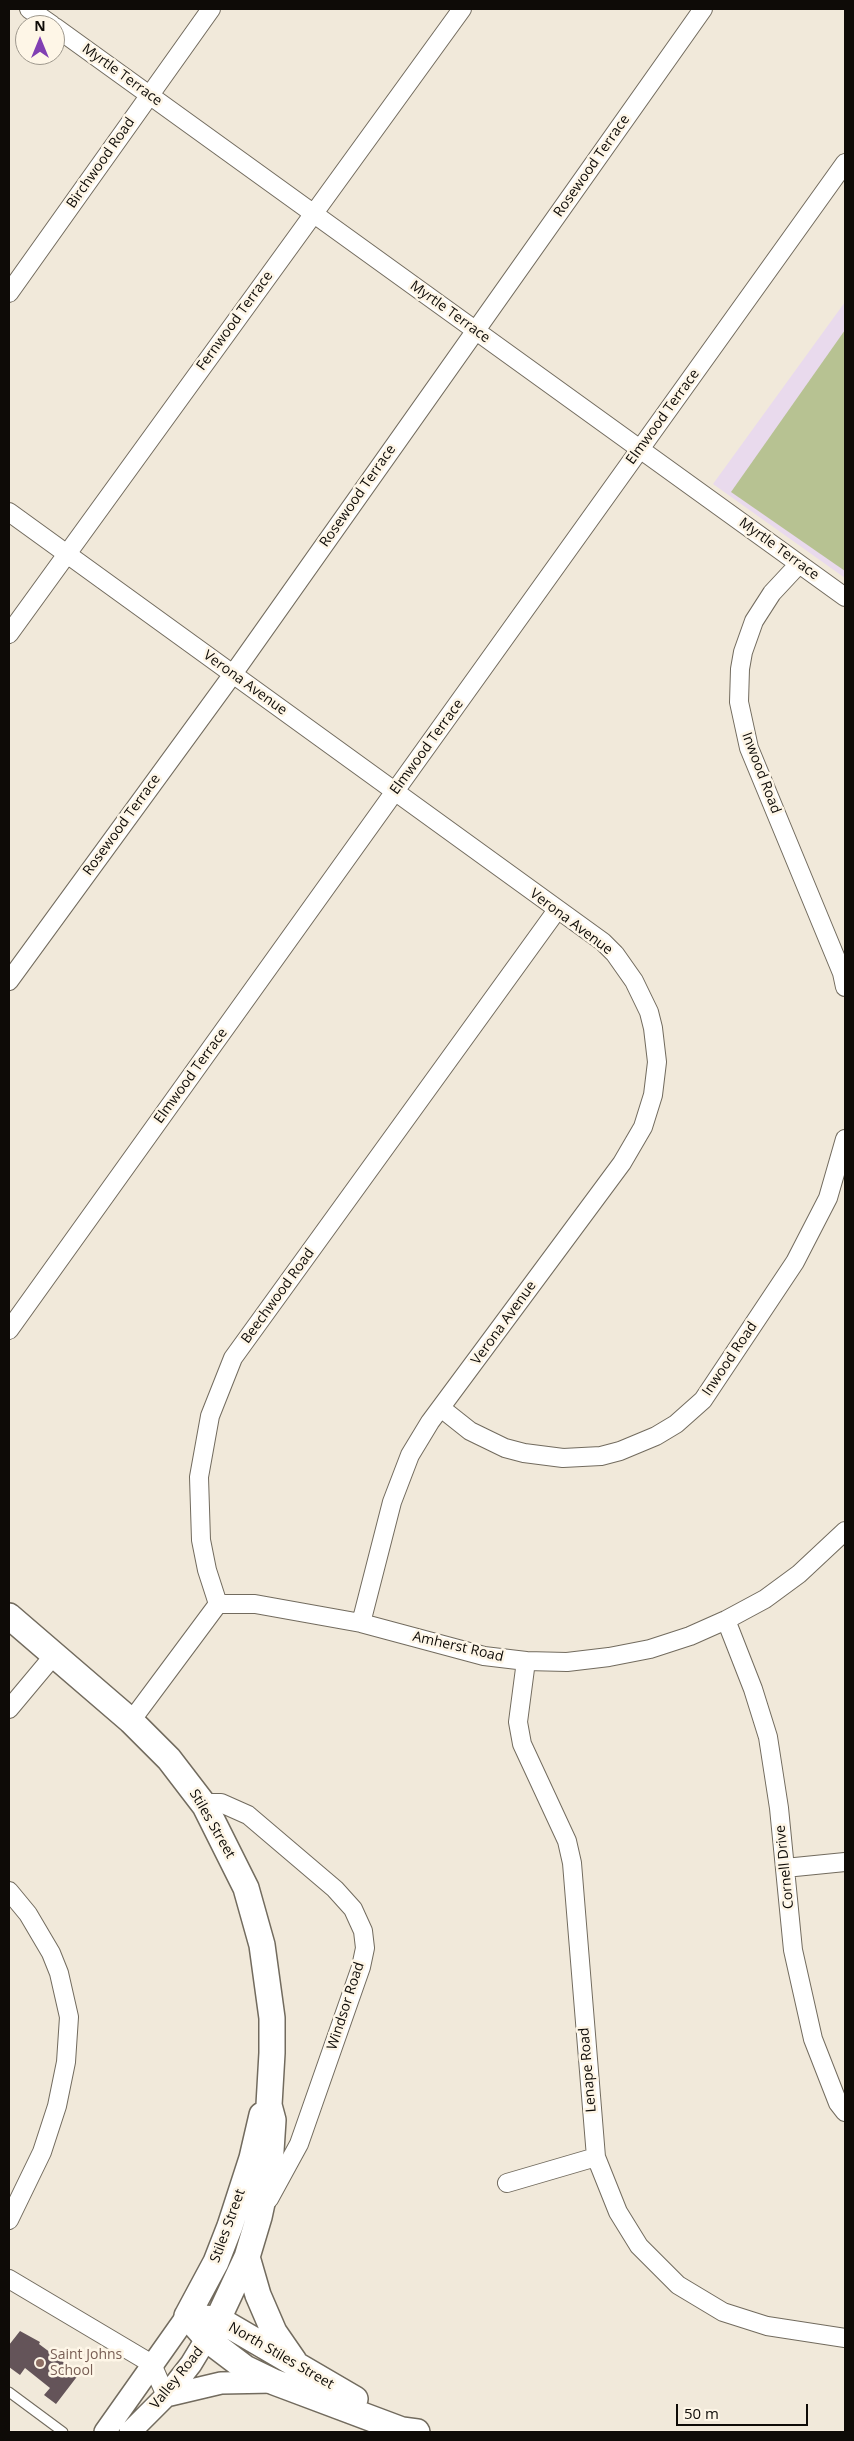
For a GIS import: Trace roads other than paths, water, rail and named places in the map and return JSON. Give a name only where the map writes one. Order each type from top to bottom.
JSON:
[{"type":"main road","name":"Stiles Street","points":[[9,1616],[131,1721],[169,1758],[205,1806],[246,1888],[262,1945],[272,2018],[269,2105],[273,2120],[270,2166],[259,2217],[247,2257],[213,2330]]},
{"type":"main road","name":"Stiles Street","points":[[187,2316],[216,2262],[230,2226],[252,2158],[260,2118],[269,2105]]},
{"type":"main road","points":[[247,2257],[258,2295],[274,2332],[299,2368]]},
{"type":"main road","name":"North Stiles Street","points":[[187,2316],[213,2330],[299,2368],[349,2396],[403,2421],[417,2432]]},
{"type":"main road","name":"North Stiles Street","points":[[213,2330],[245,2368],[274,2382],[402,2430],[417,2432]]},
{"type":"street","name":"Birchwood Road","points":[[9,293],[211,9]]},
{"type":"street","name":"Fernwood Terrace","points":[[9,634],[462,9]]},
{"type":"street","name":"Rosewood Terrace","points":[[9,980],[233,674],[703,9]]},
{"type":"street","name":"Myrtle Terrace","points":[[65,35],[845,597]]},
{"type":"street","name":"Elmwood Terrace","points":[[9,1330],[845,163]]},
{"type":"street","name":"Verona Avenue","points":[[9,512],[603,942],[634,981],[648,1012],[656,1045],[657,1062],[654,1095],[643,1127],[622,1163],[441,1408],[410,1455],[392,1502],[362,1622]]},
{"type":"street","name":"Inwood Road","points":[[800,564],[772,593],[754,621],[741,660],[739,702],[749,748],[842,973],[845,987]]},
{"type":"street","name":"Beechwood Road","points":[[218,1604],[207,1570],[201,1540],[199,1478],[210,1416],[233,1358],[557,910]]},
{"type":"street","name":"Inwood Road","points":[[441,1408],[470,1431],[506,1448],[524,1453],[563,1458],[592,1457],[620,1451],[656,1436],[676,1424],[704,1400],[795,1262],[828,1198],[845,1139]]},
{"type":"street","name":"Amherst Road","points":[[218,1604],[254,1604],[362,1622],[484,1656],[526,1661],[567,1662],[617,1656],[650,1649],[690,1636],[726,1620],[765,1599],[800,1574],[845,1531]]},
{"type":"street","points":[[131,1721],[218,1604]]},
{"type":"street","name":"Cornell Drive","points":[[726,1620],[753,1689],[768,1737],[779,1808],[793,1950],[813,2039],[838,2103],[845,2112]]},
{"type":"street","points":[[9,1709],[54,1654]]},
{"type":"street","name":"Lenape Road","points":[[526,1661],[518,1722],[522,1744],[567,1841],[572,1862],[596,2157],[618,2212],[639,2246],[678,2284],[723,2312],[767,2326],[845,2338]]},
{"type":"street","name":"Windsor Road","points":[[205,1806],[212,1803],[221,1803],[248,1815],[335,1889],[353,1909],[363,1930],[365,1948],[361,1967],[299,2144],[259,2217]]},
{"type":"street","points":[[785,1868],[845,1862]]},
{"type":"street","points":[[9,1891],[28,1914],[51,1952],[59,1973],[69,2017],[66,2062],[57,2106],[42,2152],[9,2220]]},
{"type":"street","points":[[507,2182],[596,2157]]},
{"type":"street","points":[[9,2279],[152,2364],[166,2396],[221,2383],[274,2382]]},
{"type":"street","name":"Valley Road","points":[[106,2432],[187,2316]]},
{"type":"street","name":"Valley Road","points":[[130,2432],[166,2396],[213,2330]]},
{"type":"lane","points":[[9,2392],[63,2432]]},
{"type":"place","name":"Saint Johns School","points":[[40,2363]]}]
